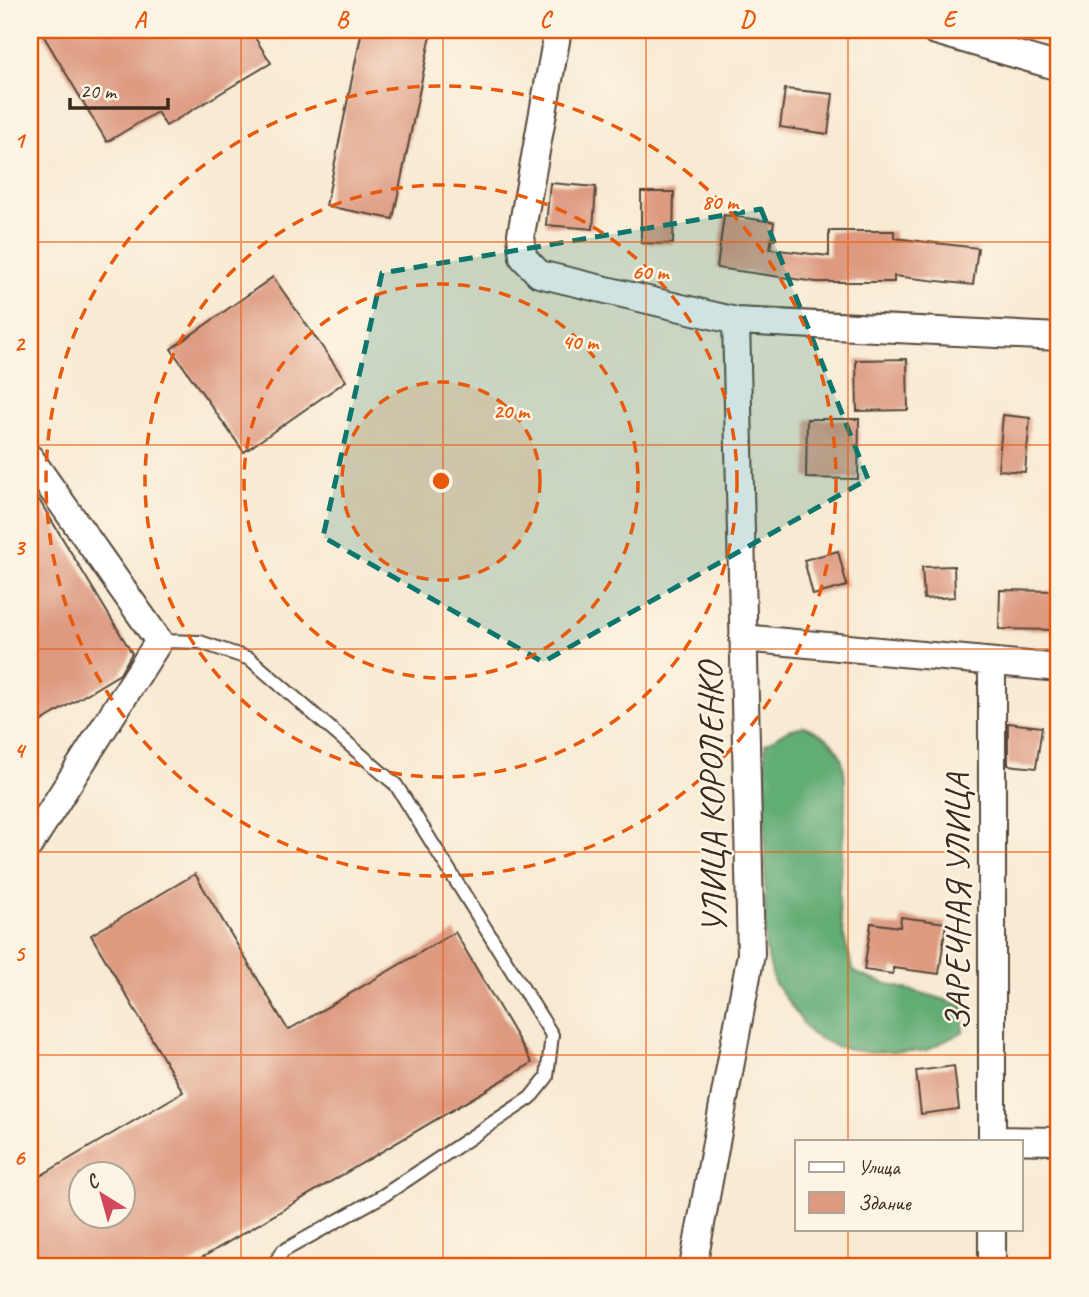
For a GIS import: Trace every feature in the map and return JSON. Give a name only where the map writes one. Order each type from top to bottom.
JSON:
[{"type":"street","points":[[558,30],[520,234],[523,257],[539,274],[736,321],[1059,337]]},
{"type":"street","points":[[933,30],[1059,67]]},
{"type":"street","name":"УЛИЦА КОРОЛЕНКО","points":[[693,1267],[751,954],[736,321]]},
{"type":"street","points":[[30,458],[159,641],[30,844]]},
{"type":"street","points":[[743,638],[992,664],[1059,668]]},
{"type":"street","name":"ЗАРЕЧНАЯ УЛИЦА","points":[[992,664],[992,1140]]},
{"type":"street","points":[[1023,1141],[1059,1141]]},
{"type":"street","points":[[992,1230],[992,1267]]},
{"type":"lane","points":[[159,641],[200,642],[250,659],[396,785],[552,1035],[547,1077],[530,1098],[383,1195],[283,1251],[272,1267]]},
{"type":"highlighted area","points":[[761,209],[868,479],[543,662],[323,537],[382,273]]},
{"type":"green space","points":[[804,726],[830,741],[837,749],[843,766],[845,801],[839,904],[854,972],[964,1007],[963,1032],[925,1051],[866,1052],[835,1046],[811,1034],[774,982],[765,945],[765,744],[788,730]]},
{"type":"building","points":[[40,30],[250,30],[271,63],[166,126],[157,112],[107,142]]},
{"type":"building","points":[[362,30],[432,30],[393,219],[326,206]]},
{"type":"building","points":[[785,89],[833,94],[828,134],[780,127]]},
{"type":"building","points":[[550,183],[596,187],[593,229],[546,225]]},
{"type":"building","points":[[641,192],[674,192],[673,244],[641,243]]},
{"type":"building","points":[[724,215],[774,222],[770,249],[829,256],[829,231],[894,231],[894,238],[978,248],[973,285],[894,276],[894,282],[816,282],[717,268]]},
{"type":"building","points":[[273,277],[346,381],[244,452],[171,349]]},
{"type":"building","points":[[907,359],[908,410],[857,411],[856,360]]},
{"type":"building","points":[[1003,415],[1030,418],[1025,472],[998,470]]},
{"type":"building","points":[[807,419],[859,419],[858,479],[806,478]]},
{"type":"building","points":[[30,485],[132,653],[120,674],[30,728]]},
{"type":"building","points":[[838,551],[847,586],[813,595],[804,560]]},
{"type":"building","points":[[954,566],[955,597],[924,599],[922,567]]},
{"type":"building","points":[[1000,590],[1059,591],[1059,630],[999,629]]},
{"type":"building","points":[[1008,723],[1042,727],[1036,768],[1008,765]]},
{"type":"building","points":[[195,874],[288,1030],[455,932],[532,1063],[186,1267],[30,1267],[30,1182],[66,1161],[66,1230],[136,1230],[136,1160],[67,1160],[183,1092],[91,935]]},
{"type":"building","points":[[901,917],[946,923],[939,974],[893,968],[893,974],[864,970],[871,923],[900,927]]},
{"type":"building","points":[[954,1066],[959,1109],[921,1114],[916,1071]]}]
